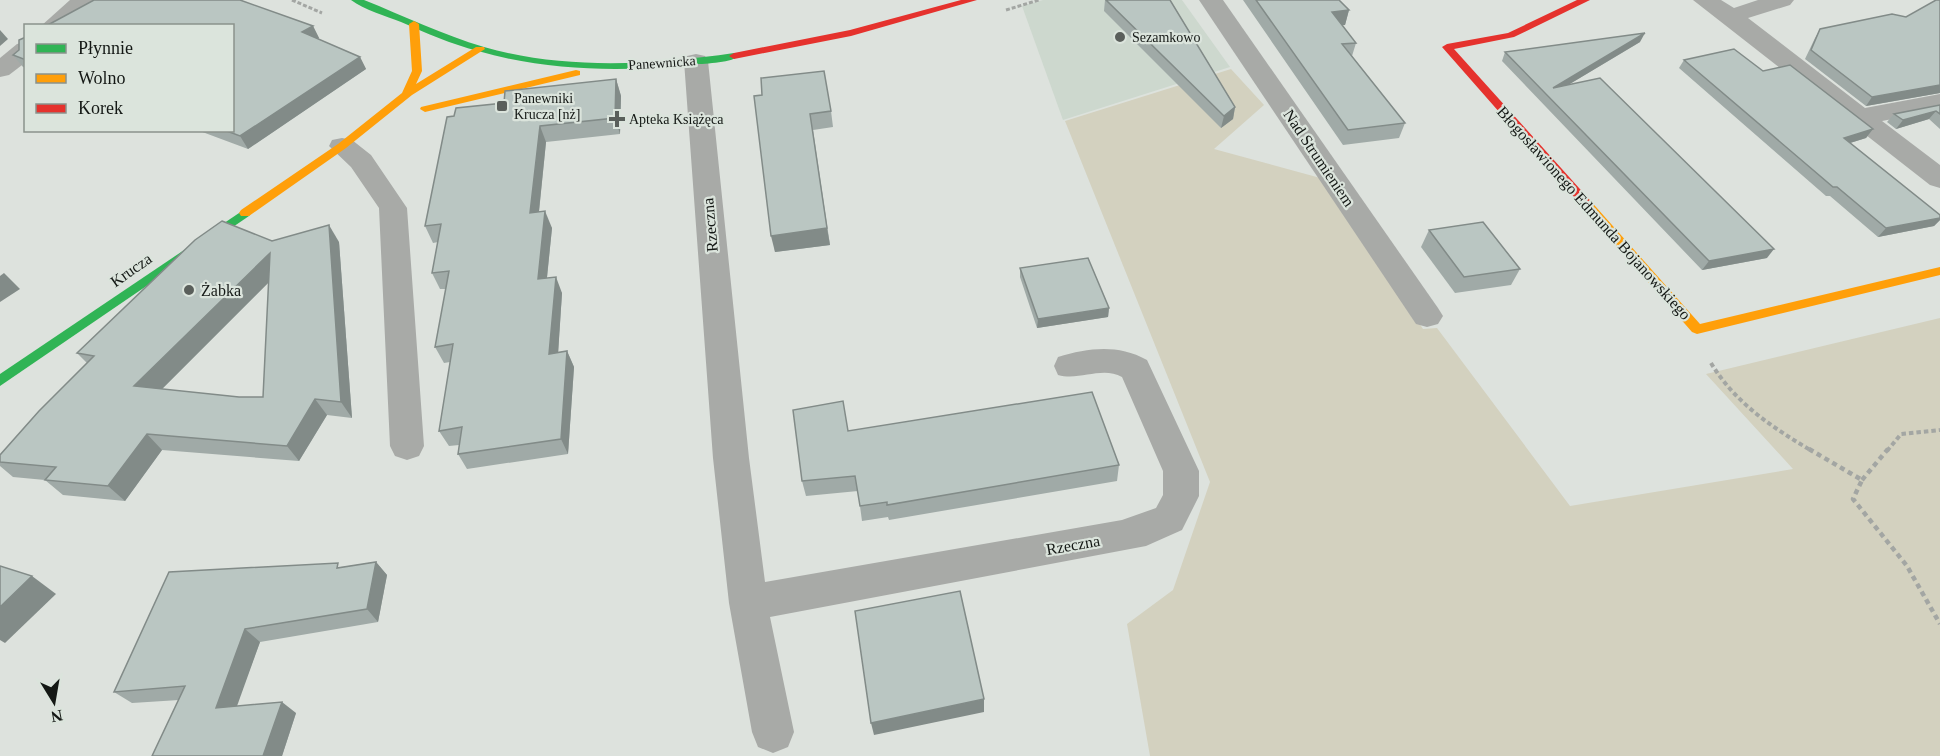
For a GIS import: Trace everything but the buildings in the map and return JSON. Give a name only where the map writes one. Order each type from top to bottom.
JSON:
[{"type":"street","points":[[55,24],[84,0]]},
{"type":"street","name":"Panewnicka","points":[[356,0],[480,49],[550,63],[607,65],[696,61],[757,53],[972,0]]},
{"type":"street","name":"Nad Strumieniem","points":[[1211,0],[1427,316]]},
{"type":"street","name":"Błogosławionego Edmunda Bojanowskiego","points":[[1585,0],[1511,35],[1447,47],[1697,329],[1940,271]]},
{"type":"street","points":[[1705,0],[1731,16],[1940,179]]},
{"type":"street","points":[[1731,16],[1782,0]]},
{"type":"street","points":[[407,92],[417,71],[414,24]]},
{"type":"street","name":"Krucza","points":[[0,381],[342,146],[380,112],[407,92],[480,49]]},
{"type":"street","points":[[0,70],[24,51]]},
{"type":"street","points":[[482,67],[500,54]]},
{"type":"street","name":"Rzeczna","points":[[696,61],[731,458],[748,603],[773,732]]},
{"type":"street","points":[[456,86],[421,112],[607,65]]},
{"type":"street","points":[[1859,117],[1940,102]]},
{"type":"street","name":"Krucza","points":[[342,146],[386,129]]},
{"type":"street","points":[[342,146],[361,161],[393,208],[407,446]]},
{"type":"street","name":"Rzeczna","points":[[748,603],[1122,536],[1146,530],[1169,519],[1180,496],[1180,471],[1135,369],[1123,361],[1108,359],[1070,366]]},
{"type":"path","points":[[1697,329],[1717,377],[1767,422],[1862,480]]},
{"type":"path","points":[[1940,430],[1901,434],[1862,480],[1853,499],[1907,566],[1940,624]]},
{"type":"shaded area","name":"Sezamkowo","points":[[1043,0],[1182,0],[1230,67],[1063,120],[1022,6]]},
{"type":"shaded area","points":[[1231,69],[1264,105],[1214,149],[1324,179],[1423,329],[1437,328],[1570,506],[1793,469],[1706,374],[1940,318],[1940,756],[1150,756],[1127,624],[1173,590],[1210,482],[1065,121]]},
{"type":"traffic: fast","points":[[356,0],[464,44],[509,56],[540,61],[606,66],[672,63],[734,56]]},
{"type":"traffic: fast","points":[[0,381],[245,213]]},
{"type":"traffic: slow","points":[[407,92],[417,71],[414,24]]},
{"type":"traffic: slow","points":[[245,213],[342,146],[408,93],[480,49]]},
{"type":"traffic: slow","points":[[425,109],[576,73]]},
{"type":"traffic: slow","points":[[1584,201],[1697,329],[1940,271]]},
{"type":"traffic: jam","points":[[734,56],[851,33],[972,0]]},
{"type":"traffic: jam","points":[[1584,201],[1447,47],[1511,35],[1585,0]]},
{"type":"place","name":"Sezamkowo","points":[[1120,37]]},
{"type":"place","name":"Panewniki Krucza [nż]","points":[[502,106]]},
{"type":"place","name":"Apteka Książęca","points":[[617,119]]},
{"type":"place","name":"Żabka","points":[[189,290]]}]
